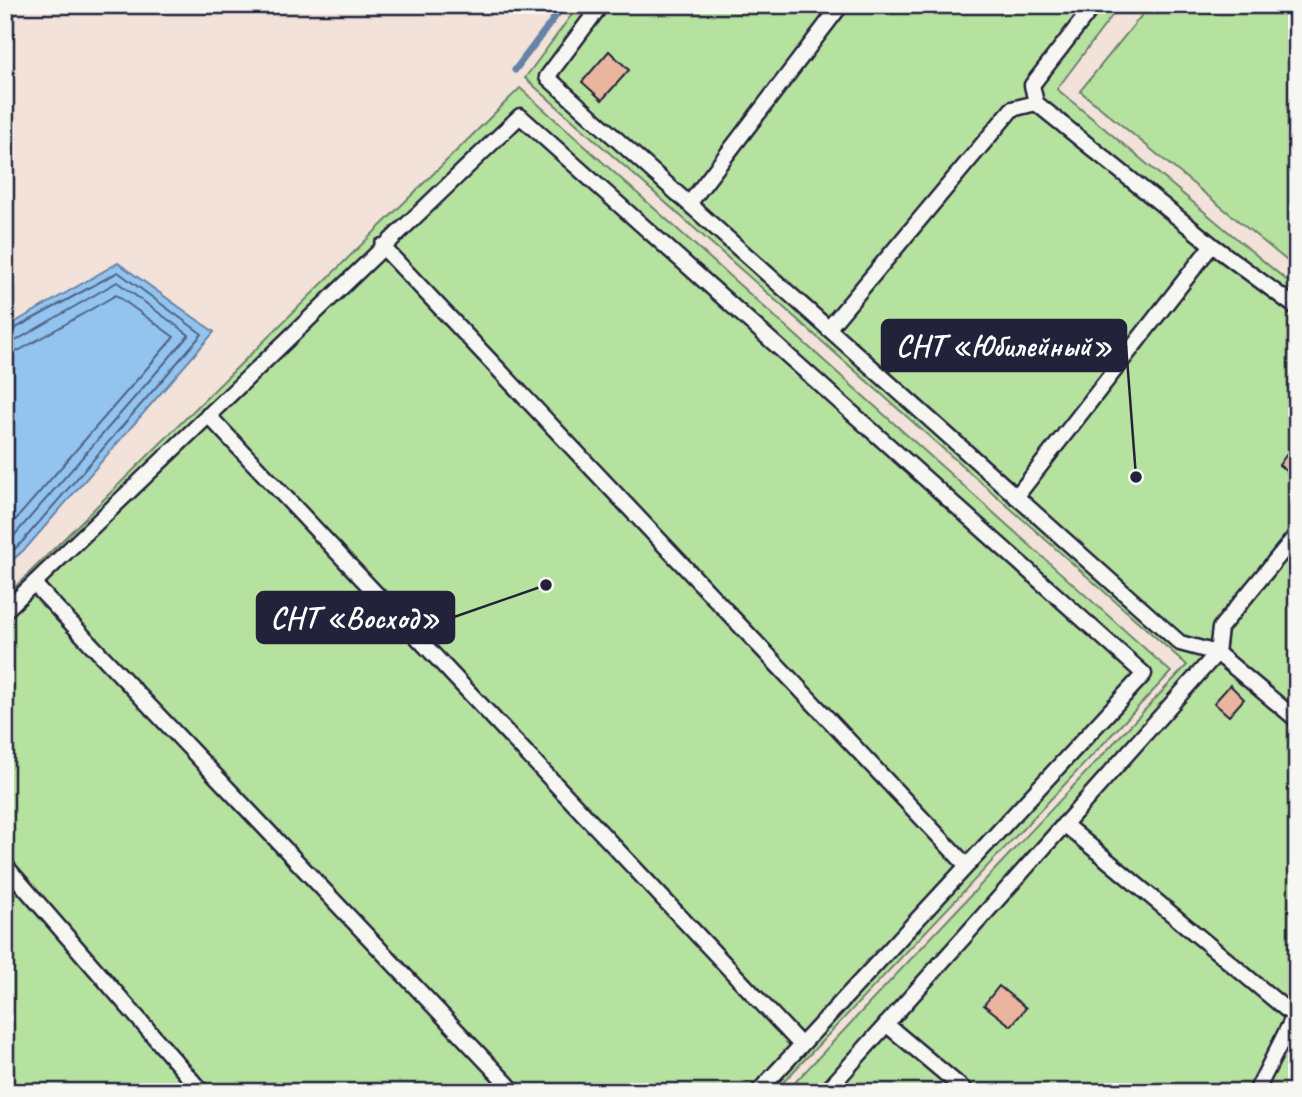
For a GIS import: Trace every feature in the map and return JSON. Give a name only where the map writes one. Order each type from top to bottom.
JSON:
[{"type":"lane","points":[[601,5],[547,78],[1180,643],[1216,653],[1297,720]]},
{"type":"lane","points":[[689,204],[841,5]]},
{"type":"lane","points":[[1094,5],[1032,85],[1036,103],[1212,245],[1297,308]]},
{"type":"lane","points":[[828,329],[1012,109],[1036,103]]},
{"type":"lane","points":[[5,611],[520,116],[1144,674],[758,1092]]},
{"type":"lane","points":[[1016,497],[1212,245]]},
{"type":"lane","points":[[382,246],[966,865]]},
{"type":"lane","points":[[208,415],[801,1045]]},
{"type":"lane","points":[[826,1092],[1216,653],[1220,628],[1297,534]]},
{"type":"lane","points":[[34,584],[515,1092]]},
{"type":"lane","points":[[1064,824],[1295,1013],[1256,1092]]},
{"type":"lane","points":[[5,865],[202,1092]]},
{"type":"lane","points":[[886,1024],[967,1092]]},
{"type":"green space","points":[[579,5],[1120,5],[1057,89],[1297,289],[1297,1063],[1282,1092],[786,1092],[1187,665],[525,78]]},
{"type":"green space","points":[[1150,5],[1297,5],[1297,269],[1080,91]]},
{"type":"green space","points":[[520,88],[1171,672],[774,1092],[5,1092],[5,597]]},
{"type":"water","points":[[118,263],[214,332],[27,547],[5,567],[5,328]]},
{"type":"building","points":[[609,51],[629,70],[602,100],[582,82]]},
{"type":"building","points":[[1295,443],[1297,466],[1291,474],[1279,465]]},
{"type":"building","points":[[1230,685],[1244,699],[1229,716],[1214,703]]},
{"type":"building","points":[[999,986],[1026,1008],[1011,1026],[984,1005]]},
{"type":"waterway","points":[[515,70],[564,5]]},
{"type":"place","name":"СНТ «Юбилейный»","points":[[1136,477]]},
{"type":"place","name":"СНТ «Восход»","points":[[546,585]]}]
